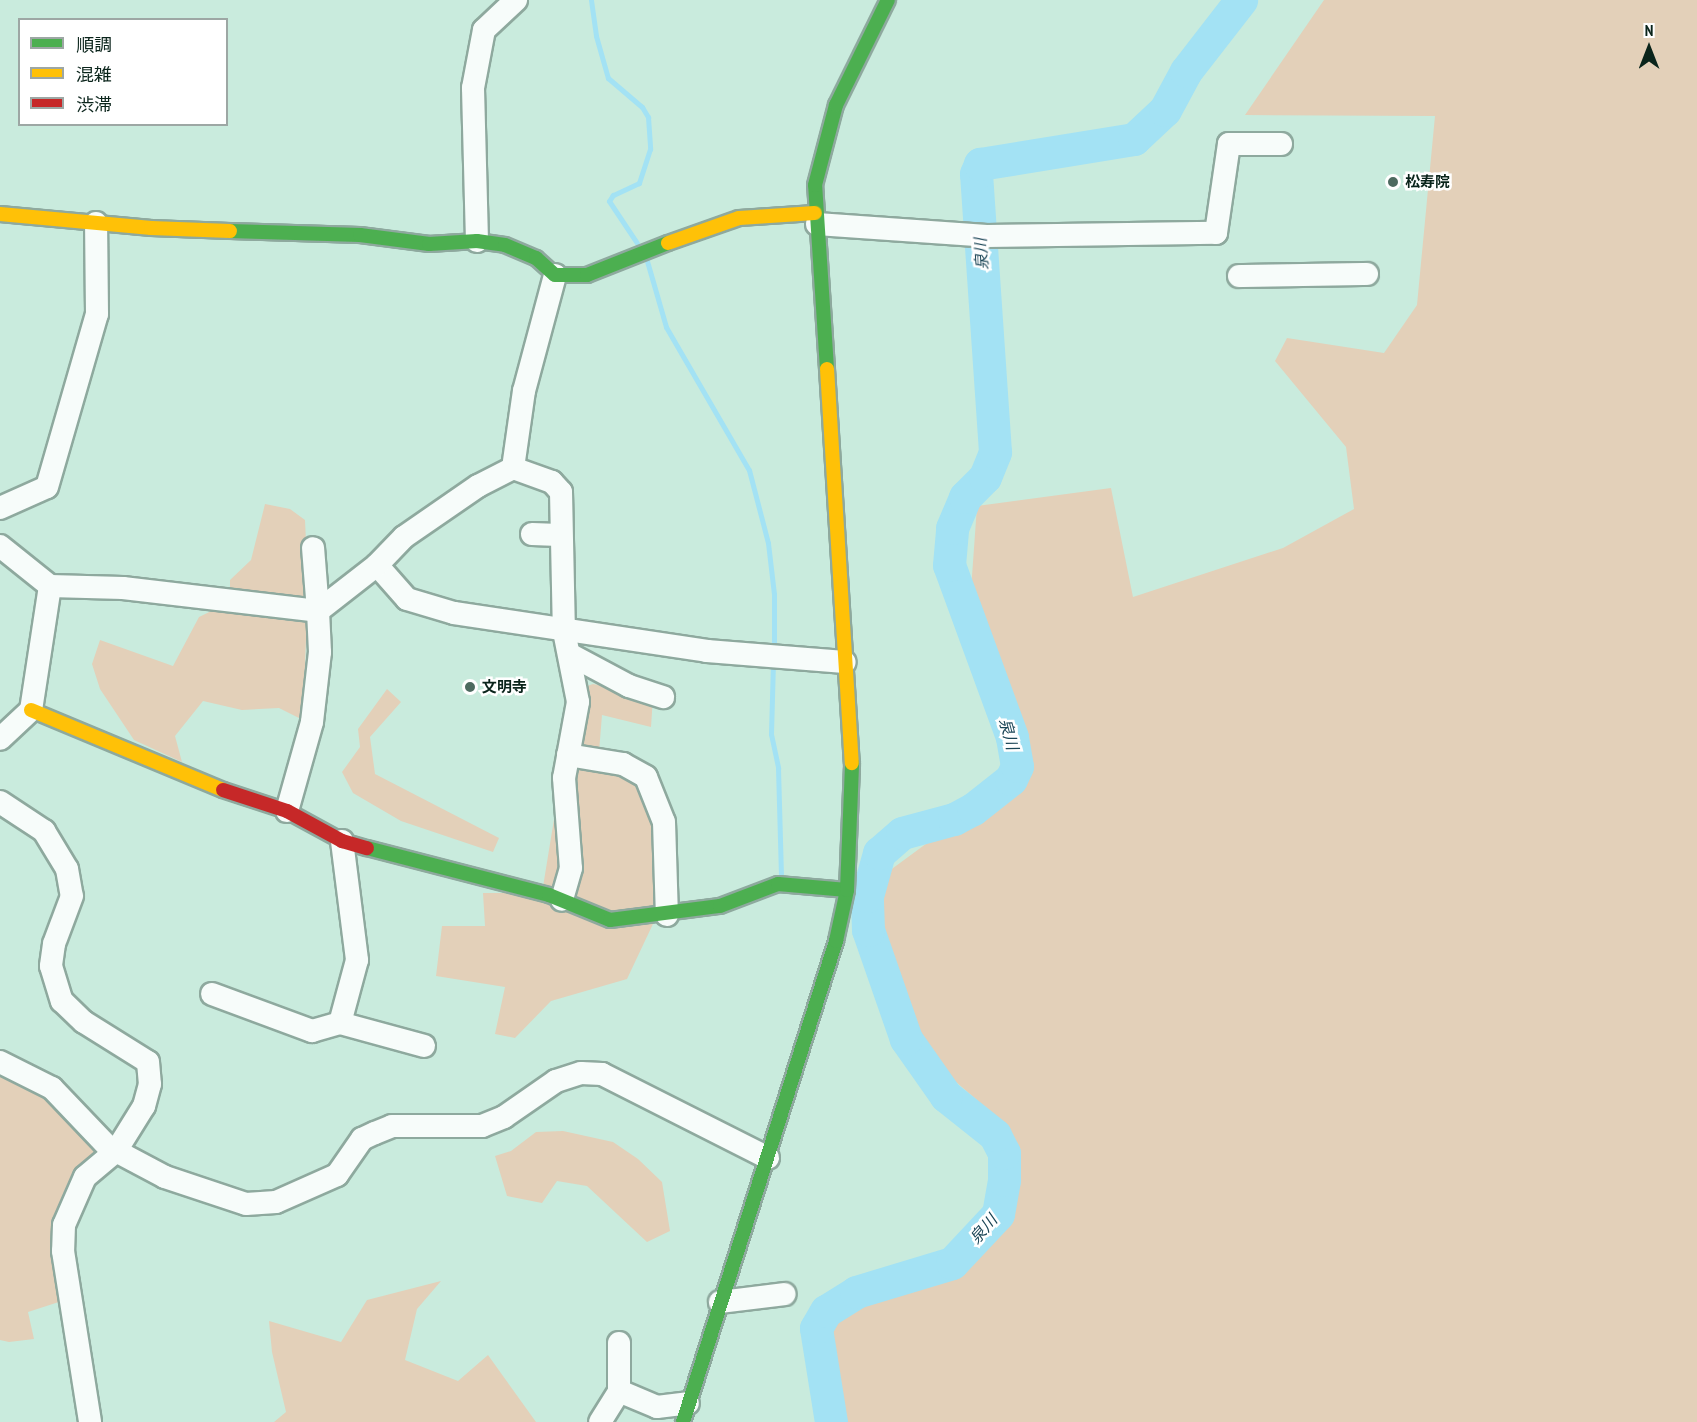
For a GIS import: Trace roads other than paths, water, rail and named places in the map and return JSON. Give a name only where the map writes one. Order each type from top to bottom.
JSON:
[{"type":"street","points":[[477,241],[473,88],[484,30],[516,0]]},
{"type":"street","points":[[619,1390],[657,1407],[685,1412],[836,941],[847,890],[854,784],[816,218],[817,175],[836,105],[888,0]]},
{"type":"street","points":[[0,214],[96,223],[360,235],[429,244],[477,241],[504,245],[536,258],[555,275],[587,275],[739,218],[816,218],[987,236],[1216,233],[1229,144],[1281,144]]},
{"type":"street","points":[[0,507],[47,487],[97,314],[96,223]]},
{"type":"street","points":[[1239,276],[1367,274]]},
{"type":"street","points":[[513,468],[524,391],[555,275]]},
{"type":"street","points":[[0,546],[50,586],[123,588],[318,610],[377,565],[404,537],[478,486],[513,468],[552,482],[561,492],[559,535],[564,631],[578,702],[564,778],[571,867],[562,900]]},
{"type":"street","points":[[532,534],[559,535]]},
{"type":"street","points":[[287,811],[312,722],[320,652],[313,548]]},
{"type":"street","points":[[377,565],[407,599],[454,613],[564,631],[782,660],[845,662]]},
{"type":"street","points":[[0,739],[31,710],[50,586]]},
{"type":"street","points":[[569,654],[628,686],[663,697]]},
{"type":"street","points":[[31,710],[193,780],[287,811],[342,841],[562,900],[610,920],[667,915],[720,906],[778,884],[847,890]]},
{"type":"street","points":[[568,755],[623,764],[638,771],[653,788],[664,822],[667,915]]},
{"type":"street","points":[[0,802],[44,831],[67,869],[72,896],[54,944],[51,966],[62,1001],[84,1022],[148,1062],[150,1084],[144,1106],[115,1152],[85,1177],[64,1226],[63,1251],[90,1422]]},
{"type":"street","points":[[340,1023],[357,960],[342,841]]},
{"type":"street","points":[[212,994],[312,1031],[340,1023],[424,1046]]},
{"type":"street","points":[[0,1062],[52,1088],[115,1152],[165,1177],[246,1204],[276,1202],[337,1175],[363,1139],[392,1126],[482,1126],[504,1117],[556,1081],[581,1072],[602,1074],[768,1158]]},
{"type":"street","points":[[720,1302],[785,1294]]},
{"type":"street","points":[[600,1422],[619,1390],[620,1343]]},
{"type":"waterway","points":[[591,0],[596,36],[608,78],[642,107],[648,117],[650,149],[639,183],[613,195],[609,201],[637,243]]},
{"type":"waterway","name":"泉川","points":[[831,1422],[816,1328],[826,1311],[856,1292],[952,1263],[998,1214],[1004,1180],[1004,1153],[995,1135],[946,1096],[906,1039],[868,930],[867,896],[879,853],[902,833],[954,819],[973,809],[1011,779],[1017,766],[1012,737],[949,565],[952,528],[965,497],[985,477],[995,452],[976,174],[980,164],[1134,139],[1165,110],[1186,71],[1241,0]]},
{"type":"waterway","points":[[647,261],[666,327],[749,470],[768,543],[774,594],[774,650]]},
{"type":"waterway","points":[[773,662],[771,734],[778,768],[781,874]]},
{"type":"waterway","points":[[858,879],[872,879]]},
{"type":"place","name":"松寿院","points":[[1393,182]]},
{"type":"place","name":"文明寺","points":[[470,687]]}]
